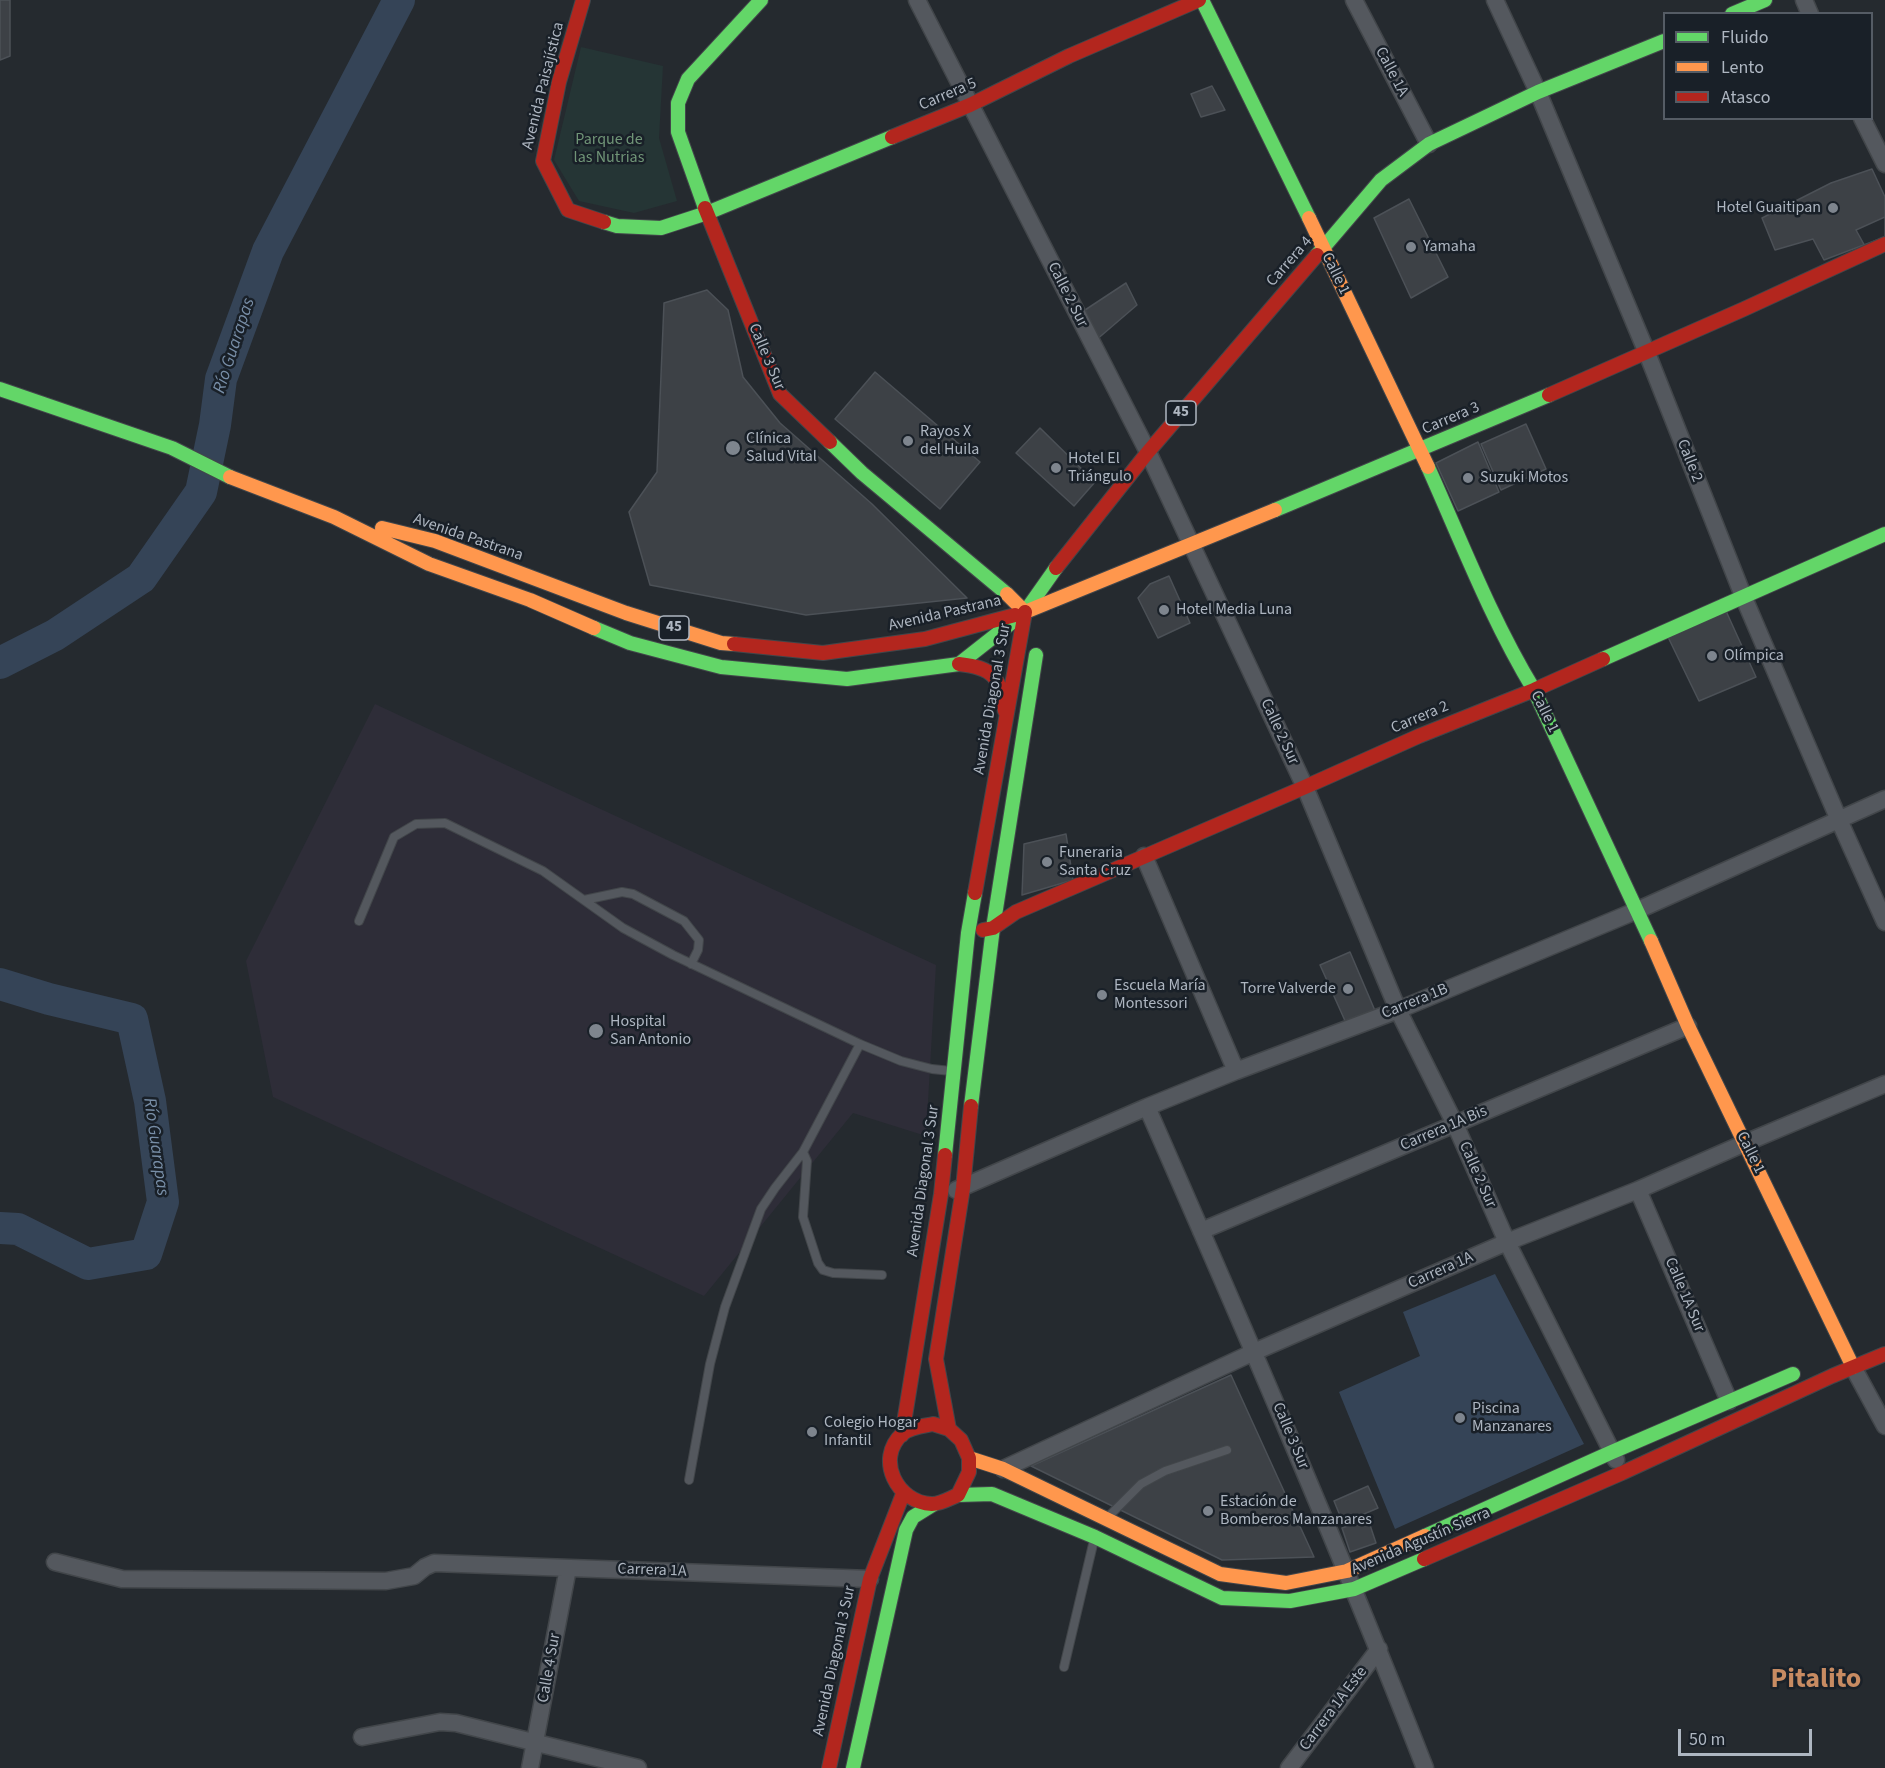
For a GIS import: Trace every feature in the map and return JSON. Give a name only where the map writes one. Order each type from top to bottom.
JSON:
[{"type":"main road","name":"Avenida Paisajística","points":[[583,0],[559,82],[543,161],[568,210],[617,226],[661,228],[707,213]]},
{"type":"main road","name":"Calle 3 Sur","points":[[760,0],[688,79],[678,103],[678,132],[707,213],[780,394],[862,473],[1000,587],[1025,612]]},
{"type":"main road","name":"Carrera 5","points":[[707,213],[969,105],[1069,56],[1200,0]]},
{"type":"main road","name":"Calle 1","points":[[1200,0],[1420,450],[1515,661],[1534,690],[1638,910],[1688,1026],[1745,1143],[1844,1359]]},
{"type":"main road","points":[[1737,12],[1765,0]]},
{"type":"main road","name":"Carrera 4","points":[[1025,612],[1045,581],[1148,452],[1381,180],[1429,144],[1538,92],[1663,42]]},
{"type":"main road","name":"Carrera 3","points":[[1025,612],[1192,546],[1647,353],[1885,244]]},
{"type":"main road","name":"Avenida Pastrana","points":[[0,389],[172,448],[237,480],[334,517],[429,564],[530,600],[630,643],[721,667],[847,680],[959,664],[1025,612]]},
{"type":"main road","name":"Avenida Pastrana","points":[[334,517],[435,541],[626,614],[721,643],[823,653],[925,639],[1025,612]]},
{"type":"main road","name":"Carrera 2","points":[[968,933],[993,928],[1016,912],[1419,736],[1534,690],[1885,534]]},
{"type":"main road","name":"Avenida Diagonal 3 Sur","points":[[949,1429],[936,1359],[963,1188],[993,928],[1031,691],[1037,634],[1035,625],[1025,612]]},
{"type":"main road","name":"Avenida Diagonal 3 Sur","points":[[902,1435],[941,1194],[968,933],[1025,612]]},
{"type":"main road","points":[[959,664],[972,665],[994,673],[1001,685],[1007,721]]},
{"type":"main road","name":"Avenida Agustín Sierra","points":[[958,1495],[992,1494],[1095,1537],[1222,1598],[1290,1601],[1354,1589],[1622,1473],[1844,1359],[1860,1346]]},
{"type":"main road","name":"Avenida Agustín Sierra","points":[[1844,1359],[1885,1354]]},
{"type":"main road","name":"Avenida Agustín Sierra","points":[[969,1458],[1003,1469],[1220,1574],[1286,1583],[1347,1571],[1612,1452],[1803,1370]]},
{"type":"main road","points":[[853,1768],[906,1530],[913,1517],[934,1504],[958,1495],[969,1472],[969,1458],[961,1440],[949,1429],[933,1424],[916,1426],[902,1435],[890,1454],[891,1475],[903,1494],[917,1502],[934,1504]]},
{"type":"main road","name":"Avenida Diagonal 3 Sur","points":[[829,1768],[870,1579],[903,1494]]},
{"type":"street","name":"Calle 2 Sur","points":[[917,0],[1148,452],[1305,787],[1398,1010],[1455,1124],[1507,1242],[1622,1473]]},
{"type":"street","name":"Calle 1A","points":[[1354,0],[1429,144]]},
{"type":"street","name":"Calle 2","points":[[1495,0],[1538,92],[1647,353],[1743,598],[1885,921]]},
{"type":"street","points":[[1863,120],[1885,164]]},
{"type":"street","name":"Carrera 1B","points":[[941,1194],[963,1188],[1147,1107],[1398,1010],[1638,910],[1885,799]]},
{"type":"street","points":[[1144,856],[1236,1071]]},
{"type":"street","name":"Carrera 1A Bis","points":[[1201,1231],[1688,1026]]},
{"type":"street","name":"Carrera 1A","points":[[1003,1469],[1254,1352],[1507,1242],[1638,1190],[1885,1084]]},
{"type":"street","name":"Calle 3 Sur","points":[[1147,1107],[1347,1571],[1425,1768]]},
{"type":"street","name":"Calle 1A Sur","points":[[1638,1190],[1729,1401]]},
{"type":"street","name":"Calle 1","points":[[1844,1359],[1885,1426]]},
{"type":"street","name":"Carrera 1A","points":[[55,1562],[122,1579],[386,1581],[414,1576],[434,1563],[870,1579]]},
{"type":"street","name":"Calle 4 Sur","points":[[530,1768],[568,1568]]},
{"type":"street","name":"Carrera 1A Este","points":[[1289,1768],[1379,1649]]},
{"type":"street","points":[[362,1737],[440,1722],[456,1723],[638,1768]]},
{"type":"lane","points":[[359,921],[394,837],[416,824],[445,823],[543,871],[623,928],[691,964],[860,1044],[911,1064],[932,1069],[975,1072]]},
{"type":"lane","points":[[584,900],[622,892],[633,894],[684,921],[699,940],[698,950],[691,964]]},
{"type":"lane","points":[[689,1480],[710,1364],[725,1307],[761,1209],[803,1152],[860,1044]]},
{"type":"lane","points":[[803,1152],[807,1161],[803,1217],[818,1263],[823,1270],[833,1273],[882,1275]]},
{"type":"lane","points":[[1106,1518],[1141,1484],[1165,1471],[1227,1450]]},
{"type":"lane","points":[[1064,1667],[1095,1537]]},
{"type":"shaded area","name":"Hospital San Antonio","points":[[375,704],[936,965],[926,1136],[853,1113],[704,1296],[273,1097],[246,961]]},
{"type":"green space","name":"Parque de las Nutrias","points":[[581,47],[663,66],[659,138],[677,201],[634,213],[579,201],[554,160]]},
{"type":"water","name":"Piscina Manzanares","points":[[1495,1274],[1584,1444],[1395,1529],[1339,1392],[1420,1356],[1403,1312]]},
{"type":"building","points":[[0,0],[10,0],[10,56],[0,60]]},
{"type":"building","points":[[1212,86],[1225,110],[1201,117],[1191,94]]},
{"type":"building","name":"Hotel Guaitipan","points":[[1872,169],[1885,197],[1885,237],[1824,260],[1813,239],[1775,250],[1762,218],[1831,183]]},
{"type":"building","name":"Yamaha","points":[[1409,199],[1448,277],[1411,298],[1374,218]]},
{"type":"building","points":[[1885,217],[1885,240],[1866,248],[1856,230]]},
{"type":"building","points":[[1126,283],[1137,305],[1095,341],[1085,310]]},
{"type":"building","name":"Clínica Salud Vital","points":[[707,290],[728,310],[743,377],[780,423],[872,504],[967,598],[806,615],[650,585],[629,512],[657,472],[664,303]]},
{"type":"building","name":"Rayos X del Huila","points":[[875,372],[980,462],[940,509],[835,419]]},
{"type":"building","points":[[1526,424],[1546,469],[1501,490],[1481,444]]},
{"type":"building","name":"Hotel El Triángulo","points":[[1040,428],[1095,482],[1074,506],[1016,453]]},
{"type":"building","name":"Suzuki Motos","points":[[1478,442],[1499,492],[1458,511],[1436,463]]},
{"type":"building","name":"Hotel Media Luna","points":[[1169,576],[1190,623],[1158,638],[1138,598],[1150,584]]},
{"type":"building","name":"Olímpica","points":[[1726,611],[1756,677],[1699,701],[1667,635]]},
{"type":"building","name":"Funeraria Santa Cruz","points":[[1066,834],[1073,880],[1022,895],[1024,844]]},
{"type":"building","name":"Torre Valverde","points":[[1350,952],[1376,1013],[1346,1023],[1320,965]]},
{"type":"building","name":"Estación de Bomberos Manzanares","points":[[1231,1375],[1314,1557],[1222,1560],[1031,1466]]},
{"type":"building","points":[[1368,1486],[1378,1508],[1343,1523],[1334,1501]]},
{"type":"building","points":[[1368,1519],[1376,1543],[1350,1552],[1342,1528]]},
{"type":"waterway","name":"Río Guarapas","points":[[0,663],[55,635],[141,578],[201,492],[215,425],[221,379],[268,251],[399,0]]},
{"type":"waterway","name":"Río Guarapas","points":[[0,984],[49,999],[132,1019],[150,1101],[163,1202],[146,1254],[88,1264],[18,1229],[0,1228]]},
{"type":"traffic: fast","points":[[705,208],[678,132],[678,103],[688,79],[761,0]]},
{"type":"traffic: fast","points":[[1202,0],[1309,218]]},
{"type":"traffic: fast","points":[[1737,12],[1765,0]]},
{"type":"traffic: fast","points":[[1317,255],[1381,180],[1429,144],[1538,92],[1663,41]]},
{"type":"traffic: fast","points":[[604,222],[617,226],[661,228],[707,213],[892,137]]},
{"type":"traffic: fast","points":[[0,389],[172,448],[230,477]]},
{"type":"traffic: fast","points":[[1275,510],[1549,395]]},
{"type":"traffic: fast","points":[[830,442],[862,473],[1007,594]]},
{"type":"traffic: fast","points":[[1428,467],[1504,636],[1534,690],[1651,941]]},
{"type":"traffic: fast","points":[[1603,659],[1885,534]]},
{"type":"traffic: fast","points":[[594,628],[630,643],[721,667],[847,679],[959,664],[1025,612],[1056,568]]},
{"type":"traffic: fast","points":[[971,1106],[993,928],[1036,655]]},
{"type":"traffic: fast","points":[[945,1155],[968,933],[975,893]]},
{"type":"traffic: fast","points":[[1425,1536],[1793,1374]]},
{"type":"traffic: fast","points":[[958,1495],[992,1494],[1095,1537],[1222,1598],[1290,1601],[1354,1589],[1424,1559]]},
{"type":"traffic: fast","points":[[853,1768],[906,1530],[913,1517],[934,1504]]},
{"type":"traffic: slow","points":[[1309,218],[1428,467]]},
{"type":"traffic: slow","points":[[230,477],[334,517],[429,564],[530,600],[594,628]]},
{"type":"traffic: slow","points":[[1007,594],[1025,612],[1275,510]]},
{"type":"traffic: slow","points":[[382,528],[435,541],[626,613],[721,643],[734,644]]},
{"type":"traffic: slow","points":[[1651,941],[1688,1026],[1853,1367]]},
{"type":"traffic: slow","points":[[969,1458],[1003,1469],[1220,1574],[1286,1583],[1347,1571],[1425,1536]]},
{"type":"traffic: jam","points":[[583,0],[559,82],[543,161],[568,210],[604,222]]},
{"type":"traffic: jam","points":[[892,137],[970,105],[1069,56],[1199,0]]},
{"type":"traffic: jam","points":[[705,208],[780,394],[830,442]]},
{"type":"traffic: jam","points":[[1549,395],[1885,244]]},
{"type":"traffic: jam","points":[[1056,568],[1148,452],[1317,255]]},
{"type":"traffic: jam","points":[[975,893],[1025,612]]},
{"type":"traffic: jam","points":[[734,644],[823,653],[925,639],[1015,615]]},
{"type":"traffic: jam","points":[[1305,787],[1419,736],[1534,690],[1603,659]]},
{"type":"traffic: jam","points":[[959,664],[981,668],[993,676],[1000,690],[1005,711]]},
{"type":"traffic: jam","points":[[983,930],[993,928],[1016,912],[1305,787]]},
{"type":"traffic: jam","points":[[949,1429],[936,1359],[963,1188],[971,1106]]},
{"type":"traffic: jam","points":[[902,1435],[941,1194],[945,1155]]},
{"type":"traffic: jam","points":[[1424,1559],[1622,1473],[1832,1376],[1885,1354]]},
{"type":"traffic: jam","points":[[933,1424],[949,1429],[961,1440],[969,1458],[969,1472],[958,1495],[932,1504],[920,1502],[900,1488],[890,1467],[890,1455],[894,1444],[902,1434],[913,1428],[933,1424]]},
{"type":"traffic: jam","points":[[829,1768],[870,1579],[903,1494]]},
{"type":"place","name":"Hotel Guaitipan","points":[[1833,208]]},
{"type":"place","name":"Yamaha","points":[[1411,247]]},
{"type":"place","name":"Rayos X del Huila","points":[[908,441]]},
{"type":"place","name":"Clínica Salud Vital","points":[[733,448]]},
{"type":"place","name":"Hotel El Triángulo","points":[[1056,468]]},
{"type":"place","name":"Suzuki Motos","points":[[1468,478]]},
{"type":"place","name":"Hotel Media Luna","points":[[1164,610]]},
{"type":"place","name":"Olímpica","points":[[1712,656]]},
{"type":"place","name":"Funeraria Santa Cruz","points":[[1047,862]]},
{"type":"place","name":"Torre Valverde","points":[[1348,989]]},
{"type":"place","name":"Escuela María Montessori","points":[[1102,995]]},
{"type":"place","name":"Hospital San Antonio","points":[[596,1031]]},
{"type":"place","name":"Piscina Manzanares","points":[[1460,1418]]},
{"type":"place","name":"Colegio Hogar Infantil","points":[[812,1432]]},
{"type":"place","name":"Estación de Bomberos Manzanares","points":[[1208,1511]]},
{"type":"district","name":"Pitalito","points":[[1816,1681]]}]
